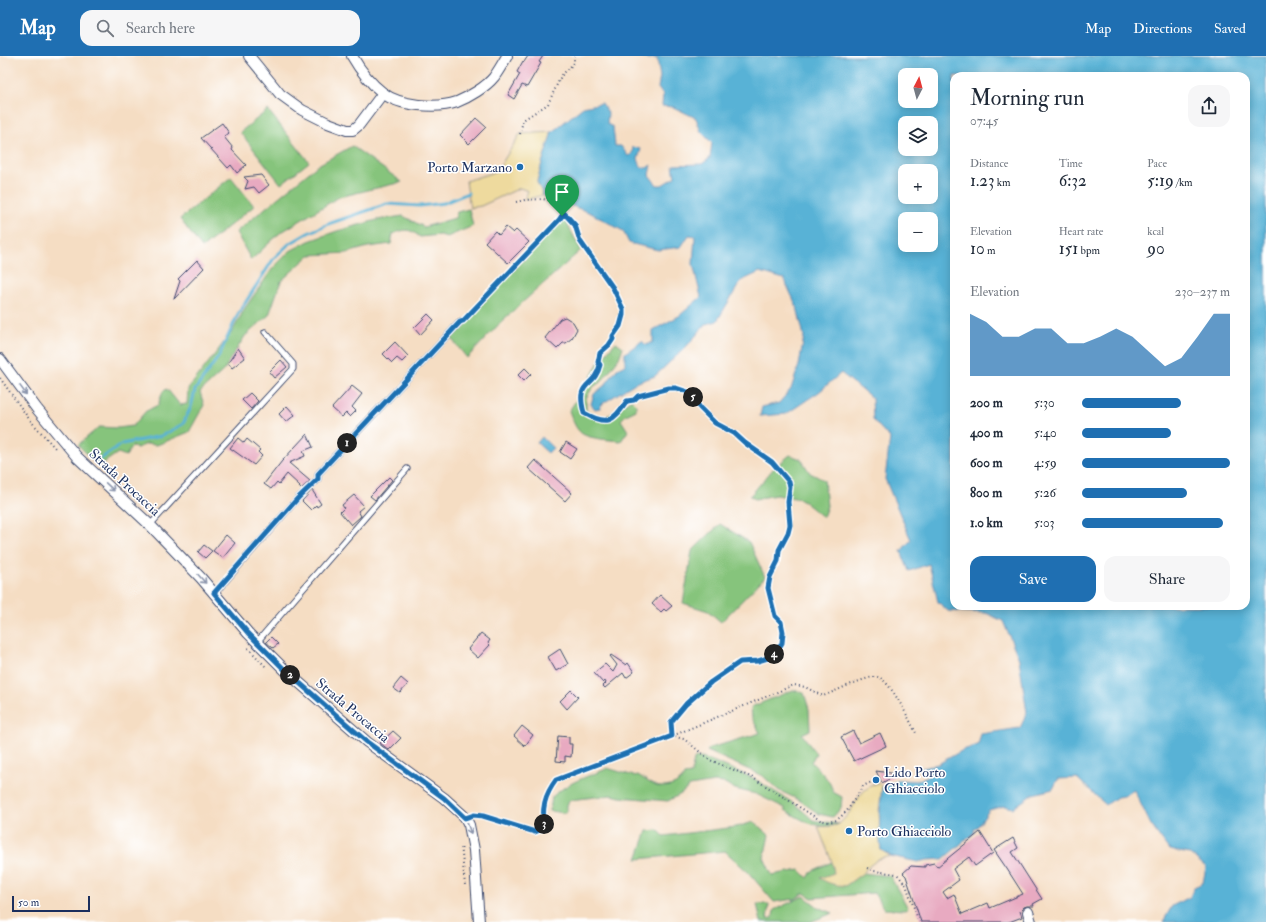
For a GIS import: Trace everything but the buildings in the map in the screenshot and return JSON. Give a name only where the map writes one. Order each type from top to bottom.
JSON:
[{"type":"street","points":[[249,56],[280,94],[302,110],[328,124],[346,130],[353,130],[359,125],[383,93]]},
{"type":"street","points":[[352,56],[360,70],[383,93],[398,101],[440,105],[456,102],[476,92],[494,77],[507,56]]},
{"type":"street","name":"Strada Procaccia","points":[[0,359],[37,409],[77,457],[150,525],[201,578],[257,642],[287,672],[356,733],[444,798],[465,818],[469,825],[474,850],[479,922]]},
{"type":"lane","points":[[214,593],[293,504],[318,479],[318,474],[460,322]]},
{"type":"lane","points":[[150,525],[293,370],[293,364],[265,332]]},
{"type":"lane","points":[[257,642],[408,469]]},
{"type":"path","points":[[520,134],[523,120],[548,104],[561,76],[574,63],[574,56]]},
{"type":"path","points":[[516,202],[543,199],[555,202],[575,225],[580,241],[613,288],[623,309],[620,326],[611,342],[600,353],[598,358],[600,365],[596,376],[585,386],[582,391],[581,400],[584,413],[600,421],[606,421],[616,416],[627,401],[634,400],[638,396],[669,388],[676,388],[688,392],[700,408],[715,423],[734,433],[745,443],[772,462],[789,482],[790,487],[788,502],[790,525],[788,533],[779,550],[778,561],[770,577],[768,588],[775,616],[781,622],[783,632],[782,643],[771,657],[758,661],[740,662],[711,682],[686,704],[671,722],[672,736]]},
{"type":"path","points":[[460,322],[463,321],[564,213]]},
{"type":"path","points":[[465,818],[474,815],[483,816],[535,832],[544,828],[542,813],[546,796],[556,780],[672,736],[794,685],[805,687],[823,696],[868,678],[879,677],[887,683],[916,733]]},
{"type":"path","points":[[672,736],[684,739],[710,760],[754,778],[820,820],[829,822],[837,820],[846,811],[863,786],[876,780]]},
{"type":"path","points":[[867,868],[874,871],[897,874],[906,885],[919,922]]},
{"type":"green space","points":[[268,110],[309,162],[281,184],[240,132]]},
{"type":"green space","points":[[352,146],[402,182],[339,197],[280,233],[251,260],[236,232],[318,165]]},
{"type":"green space","points":[[231,177],[254,206],[202,248],[180,219]]},
{"type":"green space","points":[[469,209],[473,226],[447,237],[440,235],[420,237],[413,232],[404,230],[393,234],[391,244],[368,247],[347,253],[310,255],[281,281],[269,315],[245,336],[224,370],[200,392],[204,405],[189,432],[157,445],[147,444],[137,448],[132,446],[126,456],[118,453],[99,466],[78,445],[99,427],[118,428],[133,426],[146,411],[158,405],[163,391],[167,389],[180,405],[187,404],[188,389],[232,332],[245,308],[273,268],[290,251],[309,241],[337,231],[377,220],[403,216],[424,227],[455,218],[457,212]]},
{"type":"green space","points":[[564,218],[581,250],[504,319],[467,358],[450,337]]},
{"type":"green space","points":[[616,342],[623,347],[619,358],[602,381],[593,387],[586,398],[586,411],[602,419],[616,411],[631,399],[636,404],[636,410],[626,415],[621,420],[628,431],[621,441],[600,439],[584,435],[577,428],[569,411],[590,379],[600,360]]},
{"type":"green space","points":[[790,455],[801,459],[810,473],[824,480],[827,506],[823,517],[801,499],[776,495],[755,499],[750,496],[774,468]]},
{"type":"green space","points":[[720,524],[749,542],[765,577],[721,622],[708,611],[683,603],[692,551]]},
{"type":"green space","points":[[793,690],[804,693],[809,709],[810,730],[802,734],[816,754],[811,762],[822,772],[832,787],[833,792],[842,797],[841,808],[833,817],[819,814],[799,800],[778,790],[763,776],[707,751],[710,748],[760,733],[752,718],[751,707]]},
{"type":"green space","points":[[696,757],[710,760],[753,778],[795,804],[813,820],[839,824],[824,826],[810,823],[798,818],[785,810],[785,808],[756,794],[735,789],[725,783],[714,782],[690,786],[681,794],[668,801],[612,795],[570,800],[567,805],[567,811],[564,813],[550,811],[552,797],[558,792],[576,781],[607,768],[634,776],[638,775],[654,785],[667,787],[676,784],[684,775],[691,774]]},
{"type":"green space","points":[[754,822],[769,835],[764,858],[772,875],[800,870],[808,878],[812,871],[832,862],[834,873],[845,886],[863,873],[890,876],[908,908],[905,910],[884,909],[874,893],[812,898],[804,893],[795,899],[774,902],[748,872],[725,851],[637,859],[647,831],[658,830],[664,836],[736,827]]},
{"type":"green space","points":[[804,896],[818,907],[833,913],[810,922],[761,922],[757,904],[769,904],[767,919],[773,918],[774,910]]},
{"type":"sand","name":"Porto Marzano","points":[[552,132],[537,181],[543,195],[524,200],[528,191],[520,188],[481,206],[470,208],[466,181],[497,171],[520,134]]},
{"type":"sand","name":"Porto Ghiacciolo","points":[[878,783],[882,787],[879,810],[881,850],[891,856],[878,859],[863,873],[845,886],[826,882],[820,878],[834,873],[832,862],[818,827],[839,824],[848,814],[862,793],[866,789]]},
{"type":"water","points":[[643,56],[1266,56],[1266,922],[1163,922],[1172,906],[1190,897],[1194,887],[1203,883],[1206,867],[1190,854],[1169,850],[1151,825],[1134,790],[1124,796],[1117,797],[1106,805],[1077,778],[1058,779],[1053,789],[1033,794],[1013,808],[1004,806],[989,810],[979,825],[974,829],[974,833],[943,859],[918,862],[891,856],[881,850],[879,827],[882,787],[900,780],[917,781],[932,774],[919,769],[938,764],[963,750],[978,745],[981,734],[1020,728],[1027,713],[1019,659],[1003,621],[986,613],[948,611],[938,602],[929,564],[909,571],[901,551],[911,540],[885,479],[890,438],[873,420],[872,398],[841,373],[819,392],[786,414],[760,416],[762,407],[779,403],[791,389],[799,365],[804,336],[797,307],[784,279],[760,272],[741,281],[717,321],[706,324],[686,347],[655,376],[635,383],[602,404],[600,408],[595,409],[591,404],[594,394],[605,385],[617,369],[625,365],[625,353],[642,341],[646,345],[653,342],[653,330],[679,316],[701,297],[693,264],[695,236],[689,235],[681,247],[658,250],[629,243],[623,231],[591,213],[543,195],[537,182],[552,132],[583,107],[602,103],[608,113],[607,124],[613,127],[615,146],[621,146],[628,156],[632,154],[633,147],[641,149],[638,159],[641,167],[647,168],[651,165],[649,175],[657,185],[662,185],[675,177],[673,165],[702,164],[710,158],[712,143],[701,132],[696,118],[673,107],[662,106],[663,95],[658,88],[660,77],[657,58],[647,59],[643,58]]},
{"type":"water","points":[[542,437],[553,448],[548,453],[537,443]]},
{"type":"waterway","points":[[96,462],[122,444],[161,436],[183,424],[191,407],[195,390],[219,356],[238,314],[274,258],[289,244],[328,224],[387,204],[420,206],[444,203],[468,193]]},
{"type":"place","name":"Porto Marzano","points":[[520,167]]},
{"type":"place","name":"Lido Porto Ghiacciolo","points":[[876,780]]},
{"type":"place","name":"Porto Ghiacciolo","points":[[849,831]]},
{"type":"route","points":[[564,213],[575,225],[580,241],[613,288],[623,309],[622,322],[620,326],[609,345],[600,353],[598,362],[600,365],[596,376],[585,386],[582,391],[581,400],[584,413],[600,421],[606,421],[616,416],[627,401],[634,400],[638,396],[669,388],[676,388],[688,392],[700,408],[715,423],[734,433],[745,443],[766,457],[789,482],[788,512],[790,525],[786,540],[779,550],[778,561],[770,577],[768,588],[775,616],[781,622],[783,632],[782,643],[777,651],[771,657],[758,661],[740,662],[711,682],[686,704],[671,722],[672,736],[556,780],[546,796],[542,813],[544,828],[535,832],[483,816],[474,815],[465,818],[444,798],[367,742],[287,672],[248,633],[214,593],[298,498],[318,479],[318,474],[460,322],[463,321],[562,216],[564,213]]}]
